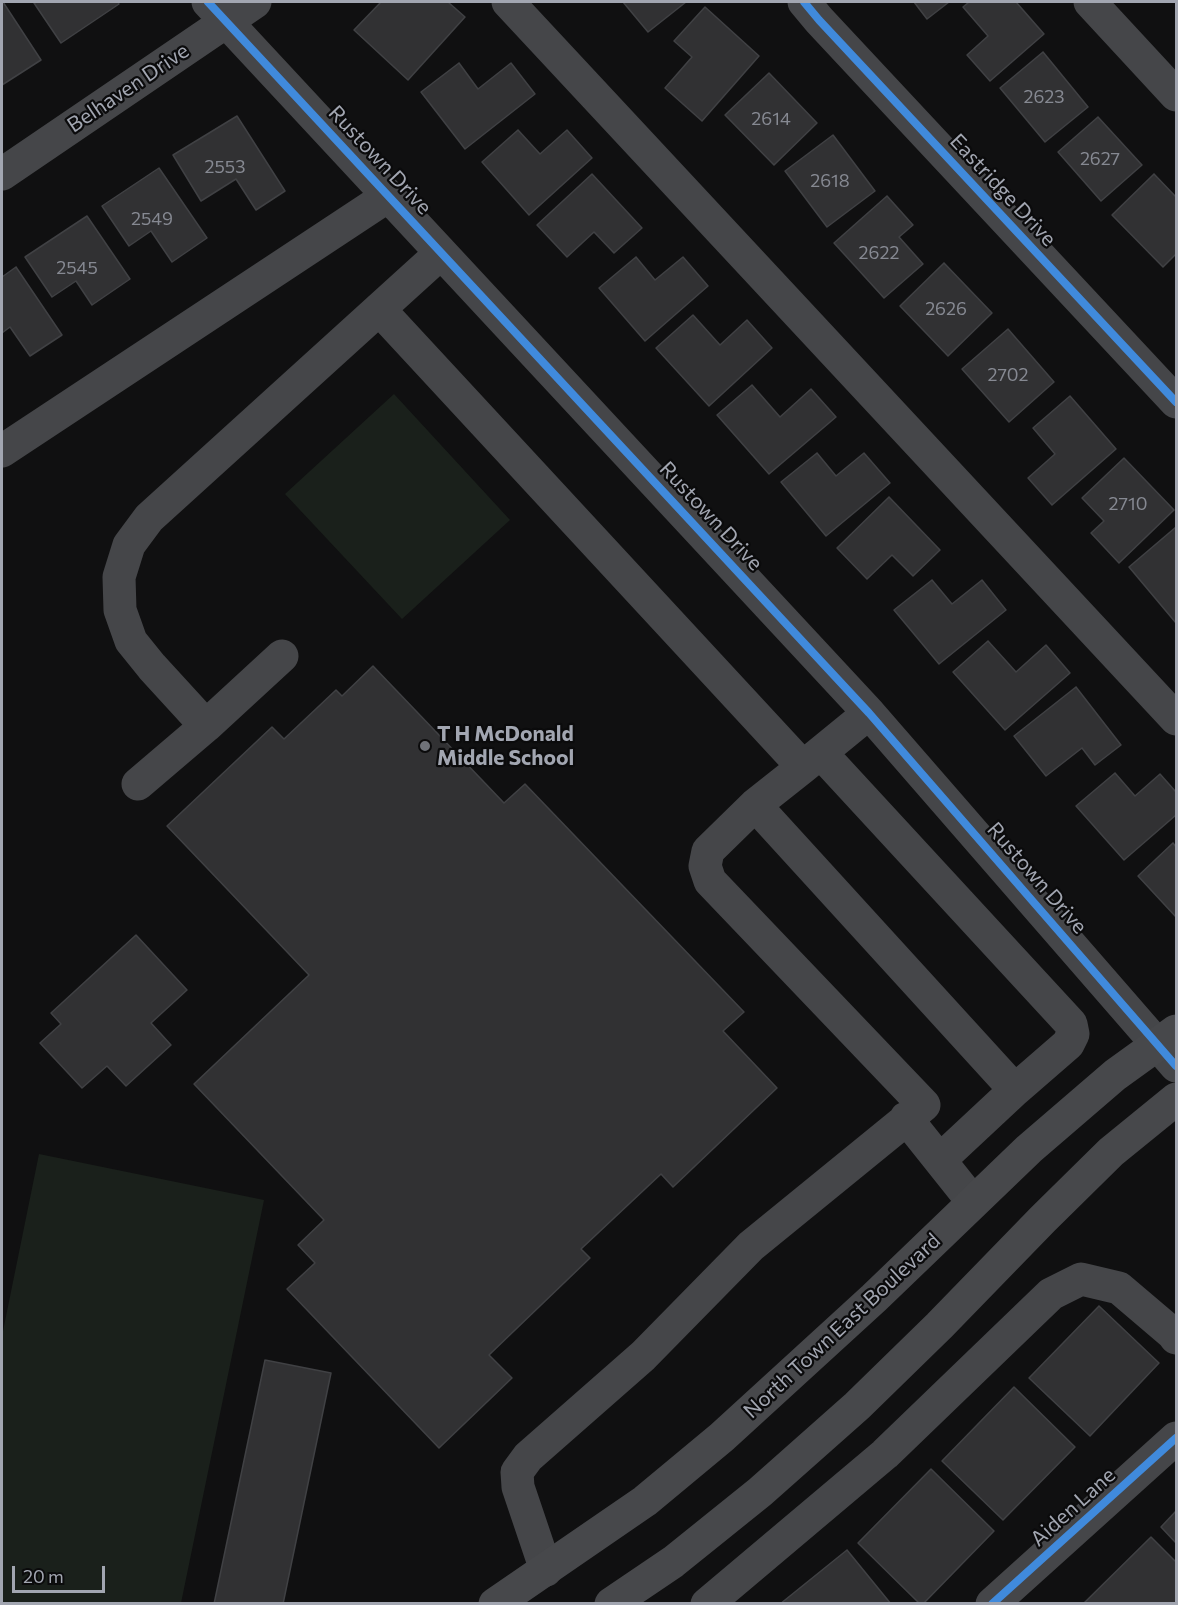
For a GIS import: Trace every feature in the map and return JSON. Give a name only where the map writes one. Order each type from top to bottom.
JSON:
[{"type":"main road","name":"North Town East Boulevard","points":[[495,1604],[645,1501],[741,1421],[1029,1149],[1115,1075],[1171,1047]]},
{"type":"main road","points":[[611,1604],[673,1562],[760,1492],[848,1414],[931,1334],[1104,1159],[1176,1099]]},
{"type":"street","name":"Belhaven Drive","points":[[2,174],[217,11],[255,2]]},
{"type":"street","points":[[508,2],[1176,719]]},
{"type":"street","name":"Eastridge Drive","points":[[804,2],[1176,402]]},
{"type":"street","points":[[1090,2],[1176,95]]},
{"type":"street","name":"Rustown Drive","points":[[217,11],[869,713],[1171,1047]]},
{"type":"street","points":[[2,451],[388,196]]},
{"type":"street","points":[[206,726],[152,668],[131,641],[120,610],[119,577],[129,545],[149,518],[441,252]]},
{"type":"street","points":[[379,309],[812,760],[1071,1024],[1073,1034],[1068,1044],[940,1160]]},
{"type":"street","points":[[138,784],[206,726],[282,656]]},
{"type":"street","points":[[546,1570],[518,1487],[517,1472],[528,1457],[643,1356],[751,1246],[924,1105],[710,881],[705,866],[708,851],[755,805],[869,713]]},
{"type":"street","points":[[755,805],[1015,1090]]},
{"type":"street","points":[[906,1118],[973,1202]]},
{"type":"street","points":[[707,1604],[885,1454],[1051,1294],[1081,1279],[1119,1288],[1176,1338]]},
{"type":"street","name":"Aiden Lane","points":[[992,1604],[1176,1438]]},
{"type":"shaded area","points":[[394,394],[510,520],[402,619],[285,494]]},
{"type":"shaded area","points":[[39,1154],[264,1200],[181,1603],[2,1603],[2,1336]]},
{"type":"building","points":[[2,2],[41,60],[2,85]]},
{"type":"building","points":[[118,2],[119,4],[61,43],[34,3]]},
{"type":"building","points":[[381,2],[448,2],[465,17],[408,80],[354,30]]},
{"type":"building","points":[[623,2],[686,2],[648,32]]},
{"type":"building","points":[[914,2],[949,2],[927,19]]},
{"type":"building","points":[[969,2],[1016,2],[1044,34],[990,81],[967,55],[988,36],[963,7]]},
{"type":"building","points":[[705,7],[759,56],[702,121],[665,88],[692,57],[674,41]]},
{"type":"building","points":[[1043,52],[1088,107],[1045,142],[1000,88]]},
{"type":"building","points":[[459,63],[478,89],[511,63],[535,94],[465,149],[421,92]]},
{"type":"building","points":[[769,73],[817,123],[774,165],[725,115]]},
{"type":"building","points":[[237,116],[285,191],[256,210],[236,179],[201,201],[173,155]]},
{"type":"building","points":[[1098,117],[1142,165],[1101,201],[1058,152]]},
{"type":"building","points":[[518,130],[540,154],[567,130],[592,158],[529,215],[482,162]]},
{"type":"building","points":[[833,135],[875,191],[827,227],[785,171]]},
{"type":"building","points":[[159,168],[207,238],[172,262],[151,231],[129,246],[102,206]]},
{"type":"building","points":[[592,174],[642,228],[614,253],[594,232],[567,257],[537,225]]},
{"type":"building","points":[[1154,174],[1176,197],[1176,254],[1163,267],[1112,215]]},
{"type":"building","points":[[887,196],[913,225],[899,237],[923,264],[884,298],[834,243]]},
{"type":"building","points":[[87,216],[130,279],[92,305],[76,281],[52,297],[25,257]]},
{"type":"building","points":[[636,257],[655,280],[683,257],[708,286],[645,341],[599,288]]},
{"type":"building","points":[[944,263],[992,313],[948,356],[900,306]]},
{"type":"building","points":[[16,267],[62,335],[30,356],[10,327],[2,333],[2,277]]},
{"type":"building","points":[[693,315],[720,345],[747,320],[772,348],[709,406],[656,348]]},
{"type":"building","points":[[1008,329],[1054,382],[1009,422],[962,369]]},
{"type":"building","points":[[752,385],[780,417],[811,389],[836,417],[769,474],[717,415]]},
{"type":"building","points":[[1070,396],[1116,449],[1052,505],[1028,478],[1055,454],[1033,428]]},
{"type":"building","points":[[817,453],[836,476],[864,453],[890,483],[826,536],[781,482]]},
{"type":"building","points":[[1124,458],[1174,510],[1119,563],[1091,533],[1104,521],[1082,498]]},
{"type":"building","points":[[889,497],[940,550],[913,576],[892,555],[867,579],[837,548]]},
{"type":"building","points":[[1176,527],[1176,623],[1129,567]]},
{"type":"building","points":[[932,580],[952,604],[982,580],[1006,610],[939,664],[894,610]]},
{"type":"building","points":[[988,641],[1016,672],[1046,645],[1070,673],[1005,730],[953,672]]},
{"type":"building","points":[[373,666],[504,803],[525,784],[744,1012],[723,1031],[777,1088],[673,1187],[661,1174],[581,1249],[590,1258],[489,1355],[512,1378],[439,1448],[287,1289],[315,1263],[298,1245],[324,1220],[194,1084],[309,975],[167,826],[272,727],[284,739],[336,690],[342,696]]},
{"type":"building","points":[[1076,687],[1121,745],[1095,765],[1082,748],[1046,776],[1014,736]]},
{"type":"building","points":[[1115,773],[1135,796],[1160,774],[1176,792],[1176,815],[1124,860],[1076,806]]},
{"type":"building","points":[[1173,843],[1176,847],[1176,917],[1138,876]]},
{"type":"building","points":[[136,935],[187,990],[151,1023],[171,1045],[126,1086],[107,1066],[82,1088],[40,1043],[61,1024],[51,1013]]},
{"type":"building","points":[[1099,1306],[1159,1363],[1090,1436],[1029,1378]]},
{"type":"building","points":[[265,1360],[331,1373],[283,1604],[214,1604]]},
{"type":"building","points":[[1014,1387],[1075,1447],[1003,1520],[942,1461]]},
{"type":"building","points":[[931,1469],[994,1531],[923,1604],[920,1604],[858,1543]]},
{"type":"building","points":[[1176,1511],[1176,1543],[1161,1527]]},
{"type":"building","points":[[1151,1537],[1176,1562],[1176,1604],[1083,1604]]},
{"type":"building","points":[[847,1550],[891,1604],[780,1604]]},
{"type":"cycle path","points":[[208,2],[869,713],[1176,1066]]},
{"type":"cycle path","points":[[804,2],[1176,402]]},
{"type":"cycle path","points":[[992,1604],[1176,1438]]},
{"type":"place","name":"T H McDonald Middle School","points":[[425,746]]}]
